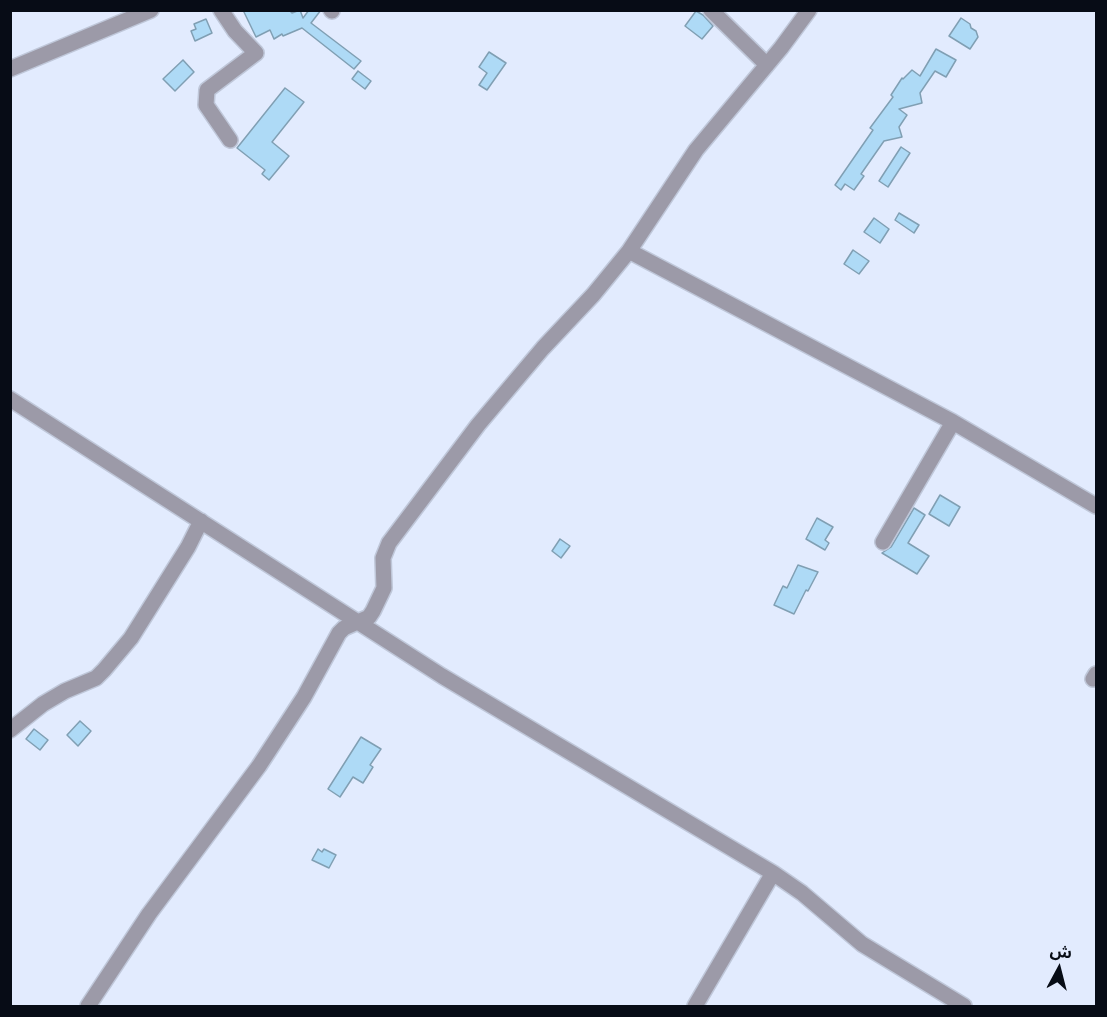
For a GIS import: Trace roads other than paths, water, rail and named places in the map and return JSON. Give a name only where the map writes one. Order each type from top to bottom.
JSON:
[{"type":"street","points":[[10,69],[151,10]]},
{"type":"street","points":[[221,10],[235,31],[256,53],[207,90],[206,105],[230,140]]},
{"type":"street","points":[[711,10],[767,65]]},
{"type":"street","points":[[88,1006],[155,905],[259,766],[304,697],[339,633],[344,628],[369,617],[381,597],[384,584],[383,558],[389,543],[478,425],[543,348],[593,296],[629,251],[696,150],[767,65],[803,12]]},
{"type":"street","points":[[629,251],[953,422],[1096,506]]},
{"type":"street","points":[[10,399],[442,676],[773,873],[802,893],[862,944],[964,1006]]},
{"type":"street","points":[[883,542],[953,422]]},
{"type":"street","points":[[10,730],[43,704],[65,691],[96,678],[104,670],[131,638],[188,547],[201,521]]},
{"type":"street","points":[[695,1006],[773,873]]}]
